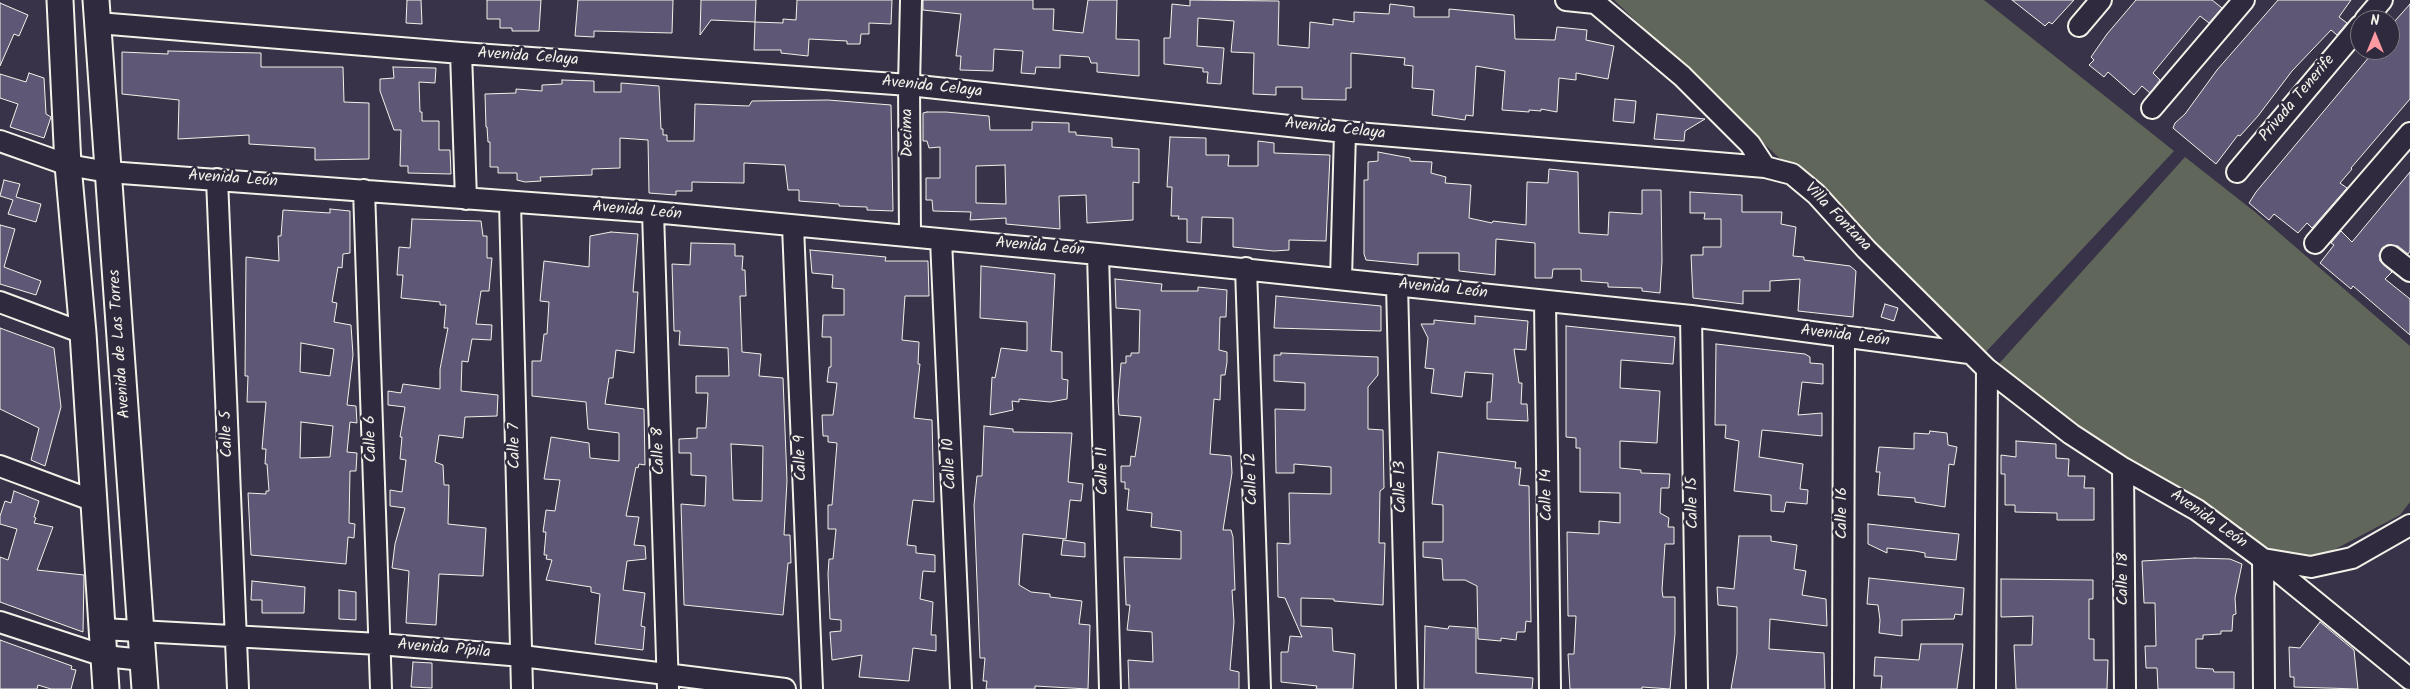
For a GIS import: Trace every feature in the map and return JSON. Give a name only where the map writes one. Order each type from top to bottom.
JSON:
[{"type":"main road","points":[[58,1],[68,164],[83,333],[106,689]]},
{"type":"main road","name":"Avenida de Las Torres","points":[[97,11],[145,689]]},
{"type":"street","name":"Decima","points":[[910,236],[909,85],[911,0]]},
{"type":"street","points":[[1566,0],[1593,1],[1696,89],[1750,144],[1765,168]]},
{"type":"street","points":[[2079,26],[2101,0]]},
{"type":"street","points":[[2152,108],[2244,0]]},
{"type":"street","points":[[2374,10],[2382,0]]},
{"type":"street","name":"Avenida Celaya","points":[[97,11],[461,53],[909,85],[1345,132],[1765,168]]},
{"type":"street","name":"Privada Tenerife","points":[[2237,172],[2350,38]]},
{"type":"street","points":[[461,53],[466,199]]},
{"type":"street","points":[[1341,279],[1345,132]]},
{"type":"street","points":[[2316,243],[2410,133]]},
{"type":"street","name":"Avenida León","points":[[0,141],[68,164],[108,172],[653,212],[1246,268],[1691,316],[1969,353]]},
{"type":"street","name":"Villa Fontana","points":[[1765,168],[1792,174],[1816,194],[1866,248],[1987,369]]},
{"type":"street","name":"Calle 5","points":[[217,179],[238,689]]},
{"type":"street","name":"Calle 6","points":[[364,190],[381,689]]},
{"type":"street","name":"Calle 7","points":[[510,202],[522,689]]},
{"type":"street","name":"Calle 8","points":[[653,212],[668,682]]},
{"type":"street","name":"Calle 9","points":[[793,226],[812,689]]},
{"type":"street","name":"Calle 10","points":[[941,240],[961,689]]},
{"type":"street","name":"Calle 11","points":[[1098,254],[1110,689]]},
{"type":"street","points":[[2391,256],[2410,271]]},
{"type":"street","name":"Calle 12","points":[[1246,268],[1260,689]]},
{"type":"street","name":"Calle 13","points":[[1397,285],[1407,689]]},
{"type":"street","name":"Calle 14","points":[[1545,301],[1550,689]]},
{"type":"street","points":[[0,302],[83,333]]},
{"type":"street","name":"Calle 15","points":[[1691,316],[1697,689]]},
{"type":"street","name":"Calle 16","points":[[1843,689],[1844,337]]},
{"type":"street","points":[[1985,689],[1987,369]]},
{"type":"street","name":"Avenida León","points":[[1987,369],[2071,434],[2123,468],[2197,510],[2263,559],[2404,680]]},
{"type":"street","points":[[0,466],[94,501]]},
{"type":"street","name":"Calle 18","points":[[2123,468],[2125,689]]},
{"type":"street","points":[[2264,689],[2263,559],[2311,566],[2352,558],[2410,525]]},
{"type":"street","points":[[0,622],[104,656],[143,660]]},
{"type":"street","name":"Avenida Pípila","points":[[102,629],[379,644],[522,656],[668,682],[785,689]]},
{"type":"green space","points":[[1614,0],[1984,0],[2174,151],[1984,354]]},
{"type":"green space","points":[[2185,157],[2255,212],[2410,346],[2410,502],[2400,515],[2326,554],[2301,559],[2275,552],[2166,480],[2108,450],[1997,366]]},
{"type":"building","points":[[407,0],[421,0],[422,24],[406,23]]},
{"type":"building","points":[[487,0],[541,0],[539,31],[512,31],[512,28],[500,28],[500,19],[487,19]]},
{"type":"building","points":[[578,0],[673,0],[672,33],[594,31],[594,37],[575,36]]},
{"type":"building","points":[[701,0],[756,0],[755,22],[711,20],[700,35]]},
{"type":"building","points":[[797,0],[892,0],[891,24],[869,23],[869,34],[861,34],[860,44],[847,44],[847,41],[809,39],[808,56],[781,53],[781,50],[754,50],[755,22],[783,23],[783,19],[796,20]]},
{"type":"building","points":[[923,0],[1033,0],[1033,9],[1054,9],[1053,30],[1083,33],[1088,0],[1117,0],[1116,39],[1139,40],[1139,76],[1097,72],[1097,63],[1091,63],[1089,57],[1060,55],[1060,68],[1036,67],[1035,74],[1021,73],[1023,51],[994,49],[993,71],[960,70],[961,56],[956,56],[961,14],[923,10]]},
{"type":"building","points":[[1190,0],[1279,1],[1278,45],[1309,48],[1310,22],[1333,25],[1333,19],[1354,22],[1354,12],[1389,14],[1390,4],[1414,7],[1414,17],[1449,17],[1449,9],[1514,15],[1515,39],[1555,40],[1557,27],[1587,30],[1586,40],[1614,46],[1608,79],[1576,73],[1576,80],[1559,78],[1557,112],[1541,109],[1541,111],[1529,110],[1529,112],[1502,110],[1505,71],[1476,66],[1473,116],[1466,115],[1465,120],[1432,115],[1434,90],[1412,88],[1413,66],[1404,65],[1405,58],[1351,53],[1351,88],[1346,88],[1346,100],[1302,99],[1302,87],[1276,87],[1276,95],[1253,94],[1254,53],[1231,52],[1234,21],[1198,18],[1197,46],[1224,48],[1221,84],[1207,83],[1208,72],[1203,72],[1203,68],[1164,64],[1164,38],[1170,38],[1172,4],[1190,6]]},
{"type":"building","points":[[2012,0],[2074,0],[2052,24],[2049,22],[2045,26]]},
{"type":"building","points":[[2136,0],[2212,0],[2222,8],[2209,23],[2200,16],[2153,73],[2160,80],[2150,93],[2142,86],[2134,95],[2108,72],[2104,77],[2089,65],[2094,60],[2091,57],[2107,34]]},
{"type":"building","points":[[2278,0],[2351,0],[2339,17],[2347,23],[2337,35],[2331,30],[2292,71],[2258,116],[2240,136],[2238,135],[2216,164],[2173,128],[2217,70]]},
{"type":"building","points":[[0,3],[28,15],[19,36],[14,34],[0,66]]},
{"type":"building","points":[[2410,4],[2410,99],[2351,168],[2340,183],[2347,188],[2312,228],[2307,223],[2298,233],[2274,214],[2269,220],[2249,203],[2256,192],[2367,60],[2400,60],[2400,15]]},
{"type":"building","points":[[168,51],[261,53],[261,67],[343,67],[344,102],[369,103],[369,159],[315,160],[315,148],[249,144],[249,135],[178,139],[179,100],[122,94],[122,52],[168,54]]},
{"type":"building","points":[[393,67],[436,68],[435,83],[419,82],[420,112],[422,112],[422,121],[439,121],[439,150],[450,150],[451,174],[408,173],[408,166],[400,166],[401,130],[394,130],[380,91],[380,79],[394,78]]},
{"type":"building","points":[[29,73],[44,78],[46,114],[51,117],[44,138],[10,127],[18,104],[0,98],[0,74],[26,82]]},
{"type":"building","points":[[562,80],[594,81],[594,92],[621,92],[621,83],[659,86],[661,129],[663,129],[663,135],[667,135],[667,141],[694,141],[695,104],[749,106],[752,101],[828,100],[891,105],[893,211],[867,210],[867,207],[799,201],[799,190],[788,190],[785,165],[744,163],[744,183],[692,182],[692,191],[676,191],[676,195],[649,193],[648,140],[620,138],[620,168],[592,169],[592,175],[540,177],[541,181],[525,182],[517,180],[517,173],[498,173],[498,167],[490,167],[490,142],[488,142],[486,127],[485,94],[516,93],[516,89],[542,91],[542,85],[562,84]]},
{"type":"building","points":[[1615,99],[1636,101],[1634,123],[1613,121]]},
{"type":"building","points":[[946,112],[989,116],[990,130],[1032,130],[1032,122],[1069,123],[1069,132],[1076,132],[1076,135],[1112,138],[1112,147],[1139,149],[1139,183],[1133,182],[1133,220],[1087,223],[1086,195],[1059,196],[1060,229],[1006,224],[1006,218],[970,220],[971,212],[933,211],[932,200],[926,200],[926,178],[940,178],[940,147],[929,148],[927,141],[923,141],[923,113]],"holes":[[[1005,165],[1006,204],[976,203],[976,166]]]},
{"type":"building","points":[[1657,114],[1705,119],[1685,131],[1684,141],[1654,139]]},
{"type":"building","points":[[1170,137],[1206,138],[1206,155],[1229,155],[1228,166],[1258,166],[1258,141],[1274,143],[1274,153],[1330,155],[1326,241],[1289,240],[1289,250],[1274,251],[1233,247],[1233,218],[1202,217],[1201,243],[1187,242],[1187,219],[1178,219],[1179,216],[1171,216],[1172,187],[1167,187]]},
{"type":"building","points":[[1378,152],[1410,158],[1410,161],[1432,162],[1431,173],[1446,177],[1445,183],[1471,185],[1469,218],[1492,223],[1493,221],[1526,225],[1527,182],[1548,183],[1549,169],[1578,172],[1579,233],[1608,235],[1609,212],[1642,214],[1642,190],[1661,190],[1662,261],[1660,293],[1642,291],[1642,288],[1608,287],[1608,283],[1581,281],[1581,269],[1553,269],[1552,278],[1535,278],[1535,243],[1496,239],[1495,275],[1459,271],[1459,253],[1418,253],[1418,265],[1366,260],[1364,254],[1364,180],[1368,180],[1368,162],[1378,161]]},
{"type":"building","points":[[2410,172],[2410,251],[2408,254],[2398,246],[2387,245],[2382,248],[2379,255],[2380,261],[2392,272],[2385,279],[2410,299],[2410,335],[2353,286],[2351,289],[2320,263],[2334,245],[2331,243],[2341,231],[2352,242]]},
{"type":"building","points":[[4,180],[20,184],[16,197],[41,204],[36,222],[8,214],[13,200],[0,196]]},
{"type":"building","points":[[1690,192],[1742,195],[1742,212],[1782,212],[1781,224],[1796,227],[1793,256],[1804,257],[1804,260],[1850,266],[1856,271],[1853,317],[1798,311],[1800,279],[1770,281],[1770,291],[1743,291],[1743,304],[1693,298],[1691,255],[1703,255],[1703,247],[1721,247],[1721,219],[1704,219],[1705,213],[1690,213]]},
{"type":"building","points":[[330,209],[350,211],[350,253],[343,254],[342,268],[338,267],[332,302],[337,303],[334,322],[351,325],[353,355],[347,405],[356,406],[357,423],[350,422],[347,452],[357,453],[356,471],[350,471],[349,523],[355,524],[354,538],[348,537],[346,564],[251,555],[248,493],[266,494],[266,491],[269,491],[267,464],[265,464],[266,449],[262,449],[266,402],[247,402],[248,376],[245,376],[246,257],[279,261],[278,236],[281,236],[283,210],[330,213]],"holes":[[[301,343],[334,349],[330,376],[300,372]],[[301,422],[333,426],[330,457],[300,458]]]},
{"type":"building","points":[[412,219],[481,221],[483,236],[487,236],[487,258],[492,258],[489,291],[481,291],[476,324],[492,325],[491,340],[472,339],[468,362],[462,361],[461,391],[498,395],[497,416],[465,417],[463,438],[439,435],[435,462],[443,465],[444,485],[449,485],[448,524],[486,528],[483,576],[439,574],[436,625],[406,623],[409,571],[392,568],[395,544],[405,508],[390,506],[390,490],[402,492],[406,460],[400,459],[402,437],[400,437],[405,407],[388,405],[388,391],[401,393],[403,384],[440,389],[440,369],[448,328],[444,328],[446,305],[440,305],[440,302],[401,298],[403,275],[397,275],[399,247],[410,248]]},
{"type":"building","points":[[0,225],[15,229],[4,267],[41,281],[36,295],[0,284]]},
{"type":"building","points":[[611,232],[638,234],[633,292],[638,292],[634,353],[616,350],[613,378],[609,378],[605,404],[644,409],[645,465],[639,464],[638,468],[636,467],[626,516],[639,517],[634,545],[645,546],[646,559],[627,561],[623,590],[645,593],[641,626],[645,627],[643,650],[595,644],[600,594],[591,592],[591,587],[546,580],[552,560],[546,559],[547,555],[544,555],[546,532],[543,532],[546,510],[555,511],[560,480],[544,479],[551,437],[589,443],[590,458],[619,461],[619,433],[588,429],[586,402],[532,396],[532,361],[541,361],[544,334],[547,334],[549,302],[540,301],[544,261],[589,267],[590,236]]},
{"type":"building","points":[[691,243],[735,244],[735,256],[743,256],[742,270],[745,270],[746,296],[740,296],[742,352],[761,354],[759,376],[783,378],[787,481],[784,535],[790,535],[791,563],[788,563],[783,615],[684,605],[681,504],[705,506],[706,476],[691,475],[691,453],[679,453],[679,439],[697,438],[697,428],[706,428],[708,393],[696,393],[696,376],[729,376],[728,348],[679,345],[680,331],[674,331],[672,264],[690,265]],"holes":[[[731,444],[763,446],[762,501],[733,500]]]},
{"type":"building","points":[[810,250],[886,257],[885,261],[928,261],[929,296],[905,296],[902,340],[919,342],[918,364],[920,364],[914,418],[932,420],[934,502],[913,500],[907,545],[916,546],[916,553],[935,555],[935,572],[923,571],[920,599],[933,602],[931,635],[936,635],[936,651],[913,648],[909,681],[859,677],[862,655],[832,660],[830,632],[841,631],[841,620],[830,619],[828,574],[829,559],[833,559],[836,529],[828,529],[828,505],[832,505],[837,443],[828,442],[828,436],[823,436],[822,415],[833,415],[837,383],[827,382],[829,367],[831,367],[831,337],[822,337],[823,315],[844,315],[844,289],[832,288],[833,275],[812,273]]},
{"type":"building","points":[[981,266],[1055,274],[1051,351],[1062,352],[1062,379],[1068,380],[1067,399],[1050,402],[1019,399],[1019,402],[1012,401],[1013,410],[990,415],[992,377],[995,378],[1001,348],[1027,351],[1027,322],[980,318]]},
{"type":"building","points":[[1115,279],[1162,284],[1161,291],[1198,291],[1198,287],[1227,290],[1226,317],[1220,317],[1219,350],[1227,352],[1227,362],[1225,375],[1221,375],[1220,400],[1214,399],[1210,454],[1231,456],[1232,473],[1223,530],[1231,530],[1233,537],[1235,590],[1232,590],[1234,622],[1230,670],[1239,672],[1239,689],[1129,689],[1128,660],[1153,662],[1152,632],[1127,630],[1130,605],[1126,605],[1124,557],[1181,559],[1181,531],[1151,527],[1152,513],[1127,510],[1129,489],[1125,489],[1125,482],[1121,482],[1121,466],[1130,466],[1131,456],[1135,457],[1141,417],[1119,415],[1118,401],[1121,363],[1126,363],[1126,356],[1131,356],[1131,353],[1139,353],[1140,310],[1116,308]]},
{"type":"building","points":[[1276,296],[1381,306],[1381,331],[1274,328]]},
{"type":"building","points":[[1885,304],[1898,308],[1894,321],[1881,317]]},
{"type":"building","points":[[1475,316],[1528,321],[1526,350],[1514,349],[1519,383],[1522,383],[1521,404],[1527,404],[1528,421],[1487,419],[1487,402],[1491,402],[1493,374],[1465,372],[1462,397],[1431,393],[1434,369],[1425,368],[1428,338],[1421,324],[1434,324],[1434,320],[1475,324]]},
{"type":"building","points":[[1566,326],[1675,337],[1673,364],[1621,360],[1620,388],[1660,391],[1657,443],[1620,441],[1620,468],[1641,470],[1641,473],[1670,474],[1669,488],[1661,488],[1660,513],[1669,518],[1668,527],[1674,527],[1674,544],[1665,544],[1662,590],[1663,597],[1675,597],[1675,634],[1670,689],[1642,687],[1642,689],[1570,689],[1568,654],[1574,654],[1576,616],[1568,616],[1567,532],[1599,534],[1599,521],[1620,523],[1620,493],[1580,492],[1580,448],[1576,448],[1576,438],[1566,437]]},
{"type":"building","points":[[0,328],[54,348],[61,407],[45,466],[31,460],[39,428],[0,409]]},
{"type":"building","points":[[1716,344],[1805,354],[1810,357],[1810,363],[1823,364],[1823,384],[1802,382],[1798,415],[1822,413],[1822,436],[1762,430],[1759,457],[1803,464],[1800,489],[1808,490],[1807,504],[1786,502],[1784,512],[1771,511],[1771,495],[1734,491],[1739,441],[1725,438],[1726,425],[1715,425]]},
{"type":"building","points":[[1281,353],[1378,357],[1378,375],[1368,387],[1368,429],[1383,430],[1384,488],[1380,491],[1379,543],[1385,543],[1383,605],[1334,601],[1334,599],[1301,598],[1301,626],[1332,628],[1333,651],[1355,654],[1353,689],[1316,689],[1317,686],[1281,682],[1281,652],[1288,652],[1290,636],[1302,637],[1285,598],[1278,597],[1277,543],[1290,544],[1289,493],[1331,494],[1331,467],[1294,464],[1294,473],[1276,473],[1275,409],[1305,410],[1305,383],[1274,381],[1274,355],[1281,355]]},
{"type":"building","points":[[984,426],[1013,429],[1013,432],[1072,433],[1068,482],[1083,484],[1081,501],[1070,500],[1066,539],[1023,534],[1019,585],[1031,592],[1050,594],[1050,597],[1082,601],[1079,624],[1090,625],[1088,689],[1035,686],[1035,689],[986,689],[987,681],[983,681],[985,658],[980,658],[974,505],[977,476],[982,476]]},
{"type":"building","points":[[1930,431],[1947,433],[1948,445],[1957,447],[1954,465],[1949,464],[1945,507],[1915,502],[1915,498],[1878,495],[1880,472],[1876,472],[1879,447],[1914,449],[1914,433],[1929,434]]},
{"type":"building","points":[[2016,441],[2056,444],[2056,458],[2069,459],[2068,476],[2085,476],[2084,488],[2094,488],[2094,520],[2057,520],[2057,513],[2015,512],[2015,505],[2005,505],[2005,474],[2001,474],[2001,455],[2016,457]]},
{"type":"building","points":[[1438,452],[1516,462],[1515,468],[1521,468],[1519,485],[1529,486],[1531,622],[1526,621],[1525,632],[1517,632],[1516,640],[1501,638],[1501,641],[1478,639],[1477,586],[1465,580],[1443,580],[1442,559],[1423,557],[1423,542],[1443,542],[1443,505],[1432,504]]},
{"type":"building","points":[[14,491],[39,501],[34,523],[53,527],[37,570],[84,575],[83,632],[0,602],[0,557],[8,560],[17,529],[0,524],[0,516],[5,501],[11,503]]},
{"type":"building","points":[[1868,524],[1959,534],[1956,560],[1925,557],[1925,553],[1887,548],[1887,553],[1868,544]]},
{"type":"building","points":[[1739,536],[1771,536],[1771,541],[1797,545],[1794,569],[1806,571],[1802,595],[1826,599],[1827,626],[1770,619],[1769,649],[1824,653],[1825,689],[1731,689],[1737,654],[1737,607],[1718,605],[1717,587],[1734,589]]},
{"type":"building","points":[[1063,540],[1085,543],[1085,557],[1061,555]]},
{"type":"building","points":[[2195,558],[2230,559],[2242,564],[2235,598],[2236,614],[2233,615],[2232,631],[2221,631],[2221,634],[2203,635],[2203,639],[2196,639],[2196,668],[2213,669],[2214,672],[2234,672],[2234,689],[2158,689],[2157,668],[2146,668],[2145,646],[2156,646],[2155,603],[2144,603],[2142,561]]},
{"type":"building","points":[[1869,578],[1964,588],[1962,615],[1955,614],[1954,619],[1902,620],[1902,636],[1879,633],[1878,605],[1867,604]]},
{"type":"building","points":[[2001,579],[2093,580],[2093,599],[2089,599],[2089,639],[2094,639],[2094,660],[2108,660],[2107,689],[2016,689],[2014,645],[2032,645],[2033,616],[2001,617]]},
{"type":"building","points":[[252,581],[305,587],[304,613],[262,613],[262,600],[251,600]]},
{"type":"building","points":[[339,590],[356,592],[356,620],[339,619]]},
{"type":"building","points":[[2320,622],[2354,650],[2358,689],[2294,687],[2294,677],[2290,677],[2289,647],[2300,648]]},
{"type":"building","points":[[1425,626],[1448,629],[1449,626],[1476,628],[1476,673],[1533,678],[1532,689],[1424,689]]},
{"type":"building","points":[[0,640],[72,666],[71,669],[76,670],[71,689],[51,689],[38,685],[37,689],[0,689]]},
{"type":"building","points":[[1921,644],[1963,644],[1957,689],[1881,689],[1882,676],[1874,676],[1875,657],[1919,660]]},
{"type":"building","points":[[413,662],[432,663],[432,688],[411,687]]}]
